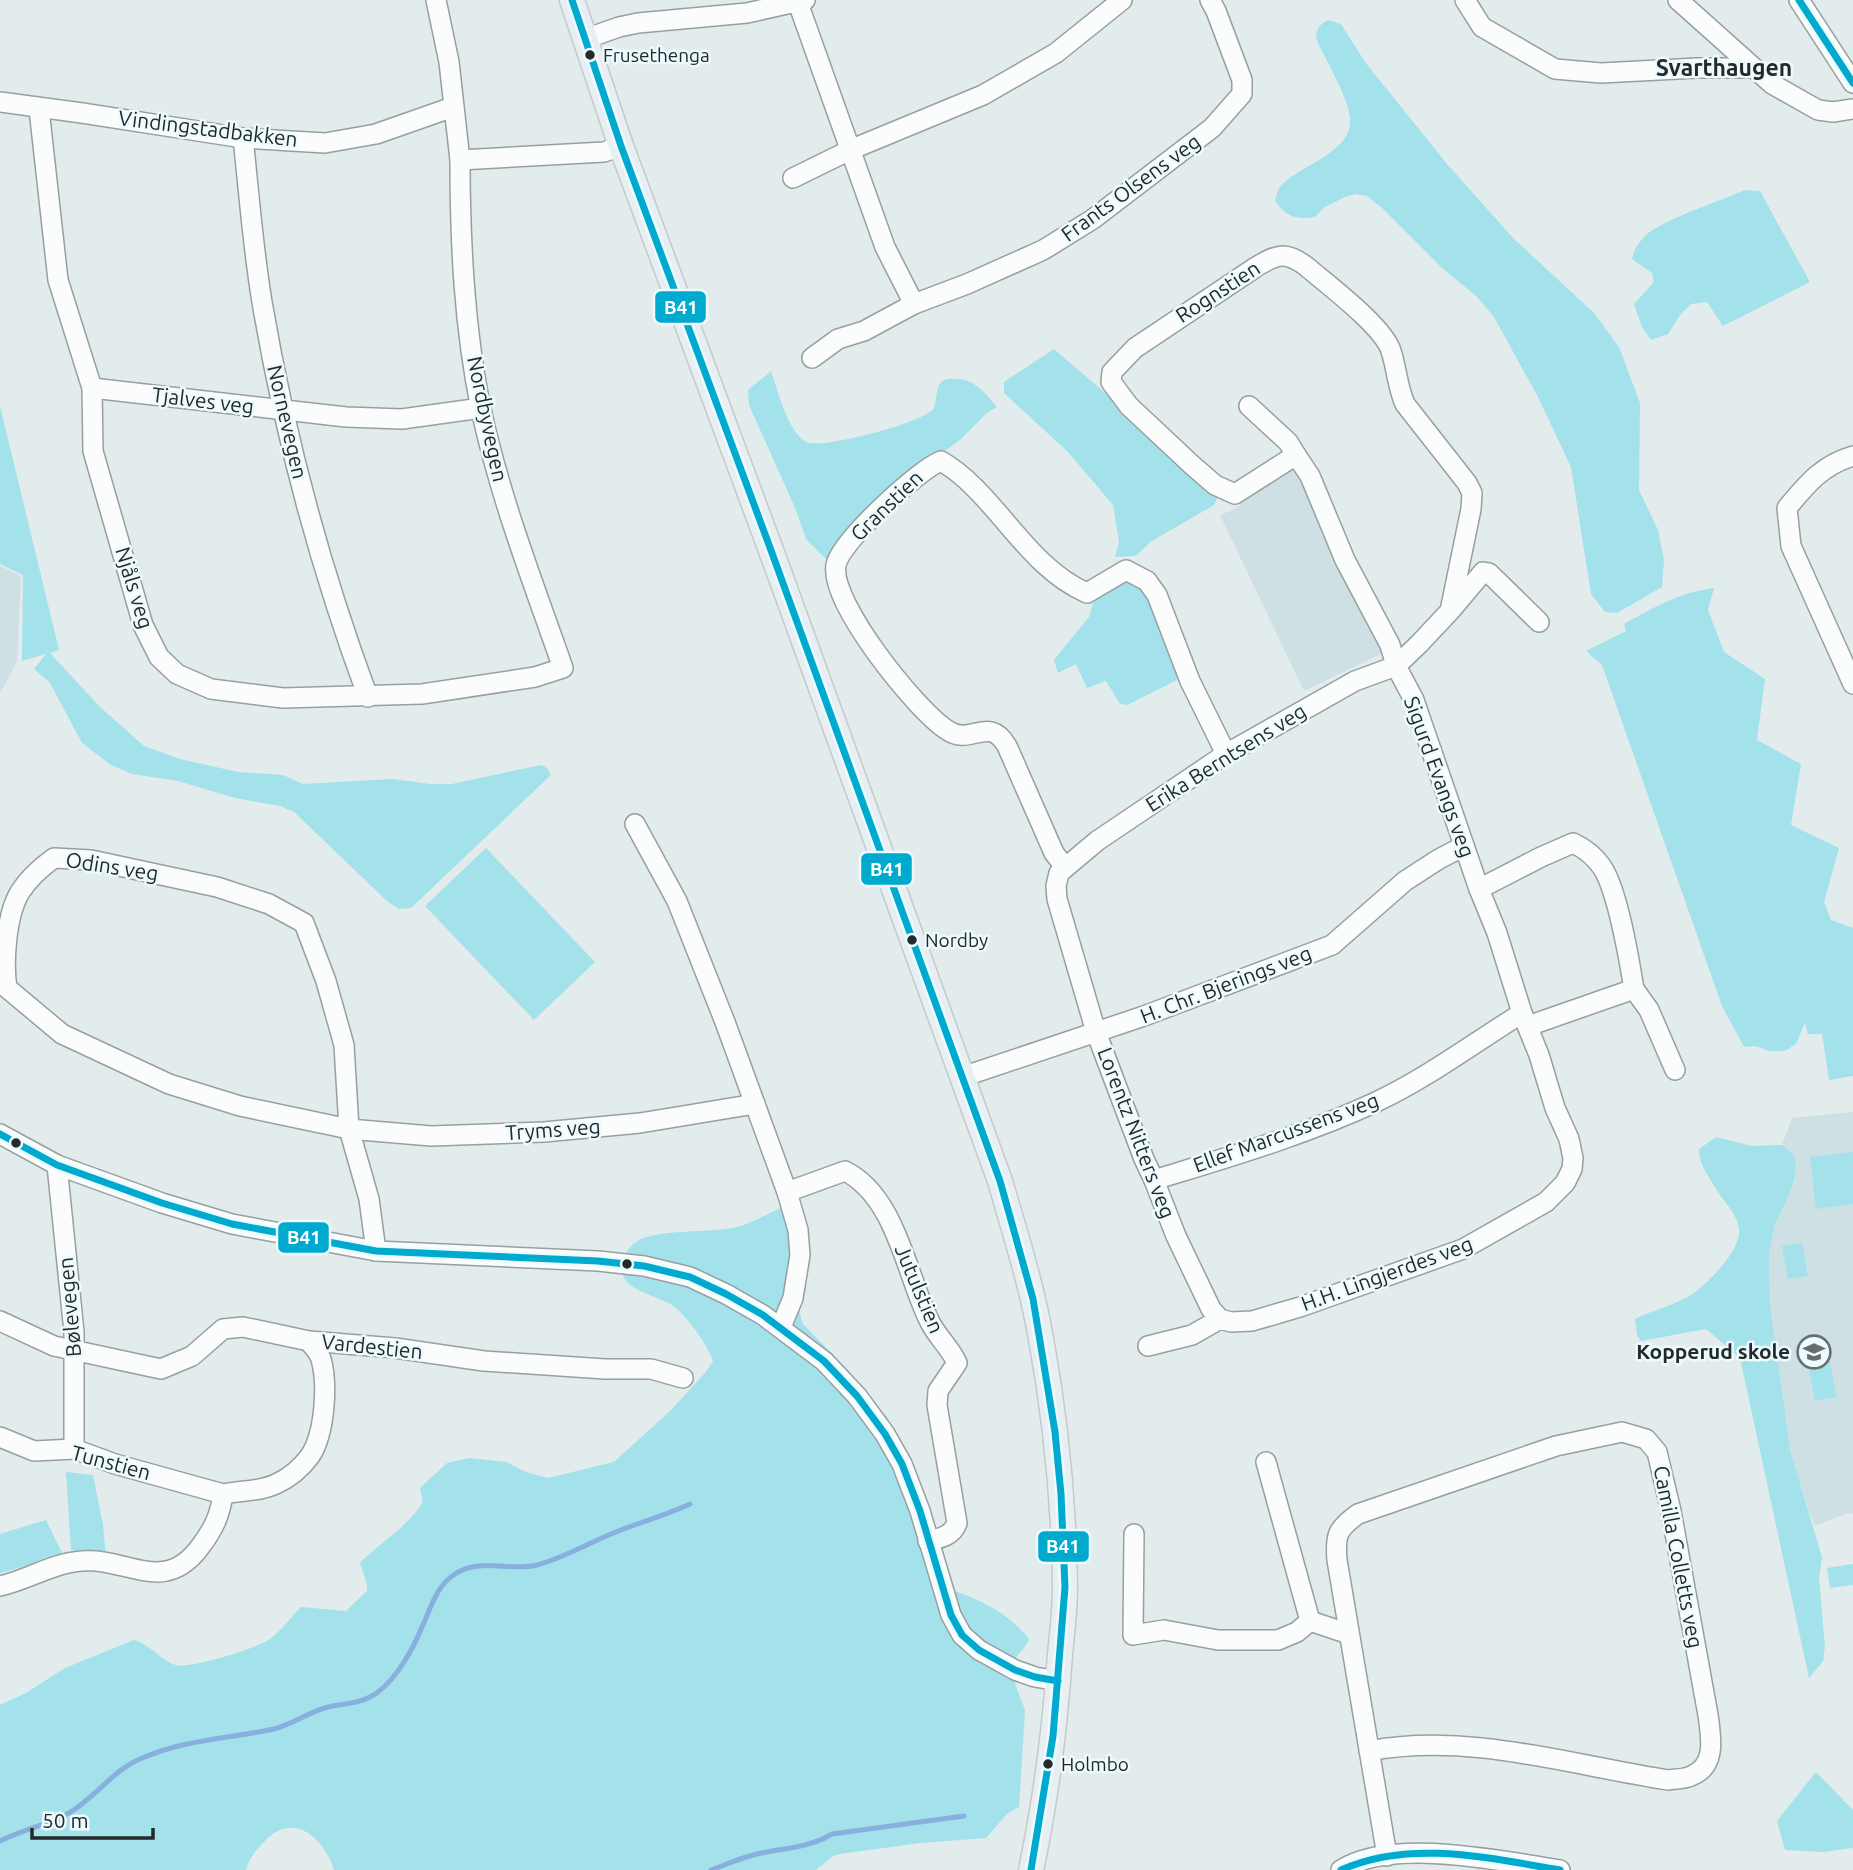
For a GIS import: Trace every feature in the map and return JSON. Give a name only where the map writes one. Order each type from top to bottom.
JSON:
[{"type":"main road","points":[[572,0],[621,146],[1000,1181],[1025,1268],[1041,1338],[1055,1432],[1062,1501],[1065,1589],[1049,1768],[1031,1870]]},
{"type":"street","name":"Nordbyvegen","points":[[436,0],[449,62],[460,160],[463,275],[481,408],[514,530],[563,668]]},
{"type":"street","points":[[793,178],[850,150],[983,95],[1056,53],[1122,0]]},
{"type":"street","name":"Frants Olsens veg","points":[[812,358],[838,340],[864,331],[914,304],[1043,250],[1093,219],[1213,128],[1242,94],[1242,80],[1210,0]]},
{"type":"street","points":[[1465,0],[1482,27],[1555,69],[1601,73],[1753,68]]},
{"type":"street","points":[[1678,0],[1772,84],[1818,110],[1833,112],[1853,109]]},
{"type":"street","points":[[1799,0],[1853,83]]},
{"type":"street","points":[[585,39],[638,23],[747,13],[800,1],[885,247],[914,304]]},
{"type":"street","name":"Vindingstadbakken","points":[[0,102],[243,138],[325,143],[376,134],[453,107]]},
{"type":"street","name":"Njåls veg","points":[[39,108],[58,280],[92,388],[93,451],[143,625],[159,657],[177,674],[211,689],[284,698],[435,693],[536,677],[563,668]]},
{"type":"street","name":"Nornevegen","points":[[243,138],[261,299],[282,410],[326,580],[368,697]]},
{"type":"street","points":[[460,160],[604,152],[621,146]]},
{"type":"street","name":"Rognstien","points":[[1296,455],[1235,494],[1216,485],[1129,406],[1111,382],[1112,372],[1135,348],[1256,267],[1273,257],[1282,255],[1296,258],[1383,335],[1391,352],[1398,390],[1405,404],[1448,456],[1472,494],[1450,611]]},
{"type":"street","name":"Tjalves veg","points":[[92,388],[346,417],[402,419],[481,408]]},
{"type":"street","points":[[1249,406],[1288,442],[1310,476],[1345,561],[1390,645],[1395,666]]},
{"type":"street","points":[[1853,456],[1835,461],[1813,477],[1787,508],[1791,546],[1853,684]]},
{"type":"street","name":"Granstien","points":[[1065,867],[1054,853],[1000,734],[990,730],[961,737],[950,733],[936,722],[883,664],[836,581],[836,565],[845,547],[929,466],[941,461],[951,467],[1023,544],[1061,579],[1075,588],[1087,593],[1126,570],[1147,581],[1157,595],[1190,681],[1226,754]]},
{"type":"street","points":[[1395,666],[1450,611],[1483,572],[1489,573],[1539,622]]},
{"type":"street","name":"Erika Berntsens veg","points":[[1065,867],[1097,841],[1226,754],[1355,681],[1395,666]]},
{"type":"street","name":"Sigurd Evangs veg","points":[[1395,666],[1414,700],[1479,889],[1497,933],[1555,1108],[1569,1139],[1572,1169]]},
{"type":"street","points":[[635,824],[677,901],[725,1022],[787,1192],[798,1230],[800,1255],[793,1298],[781,1327]]},
{"type":"street","points":[[1479,889],[1573,844],[1584,848],[1602,867],[1608,880],[1629,957],[1634,989],[1649,1010],[1675,1070]]},
{"type":"street","name":"H. Chr. Bjerings veg","points":[[962,1077],[1096,1032],[1332,944],[1405,881],[1464,846]]},
{"type":"street","name":"Odins veg","points":[[349,1129],[240,1106],[169,1084],[62,1034],[7,988],[7,934],[18,895],[36,871],[54,858],[91,860],[217,887],[269,904],[304,923],[326,982],[344,1045],[349,1129],[369,1199],[376,1251]]},
{"type":"street","name":"Lorentz Nitters veg","points":[[1065,867],[1059,873],[1057,899],[1096,1032],[1175,1236],[1210,1309],[1220,1319]]},
{"type":"street","points":[[1525,1019],[1634,989]]},
{"type":"street","name":"Ellef Marcussens veg","points":[[1154,1180],[1277,1140],[1378,1101],[1525,1019]]},
{"type":"street","name":"Tryms veg","points":[[349,1129],[431,1136],[544,1132],[640,1123],[755,1104]]},
{"type":"street","points":[[0,1134],[57,1164],[162,1203],[232,1224],[376,1251],[598,1261],[644,1266],[690,1277],[740,1301],[781,1327],[841,1378],[885,1434],[902,1464],[951,1615],[961,1635],[979,1650],[1014,1670],[1058,1681]]},
{"type":"street","name":"Bølevegen","points":[[57,1164],[75,1352],[74,1449]]},
{"type":"street","name":"H.H. Lingjerdes veg","points":[[1220,1319],[1231,1322],[1252,1321],[1300,1307],[1463,1249],[1546,1202],[1565,1183],[1572,1169]]},
{"type":"street","name":"Jutulstien","points":[[787,1192],[845,1171],[866,1187],[895,1231],[928,1320],[957,1363],[938,1391],[937,1405],[957,1523],[954,1531],[948,1535],[929,1541]]},
{"type":"street","points":[[1148,1346],[1192,1335],[1220,1319]]},
{"type":"street","name":"Vardestien","points":[[0,1321],[54,1346],[161,1369],[192,1356],[223,1329],[243,1327],[309,1341],[396,1348],[484,1361],[605,1369],[651,1369],[683,1378]]},
{"type":"street","name":"Tunstien","points":[[0,1437],[34,1451],[74,1449],[115,1464],[223,1494],[254,1491],[276,1484],[295,1472],[311,1455],[319,1434],[325,1380],[320,1356],[309,1341]]},
{"type":"street","name":"Camilla Colletts veg","points":[[1369,1751],[1400,1745],[1440,1744],[1491,1749],[1668,1780],[1692,1776],[1706,1766],[1712,1746],[1708,1715],[1671,1511],[1657,1452],[1646,1439],[1622,1432],[1556,1446],[1358,1514],[1342,1525],[1335,1540],[1349,1634],[1369,1751],[1387,1856]]},
{"type":"street","points":[[1266,1462],[1310,1621]]},
{"type":"street","points":[[0,1586],[55,1566],[84,1560],[151,1572],[180,1568],[195,1554],[217,1523],[223,1494]]},
{"type":"street","points":[[1134,1534],[1133,1635],[1164,1630],[1218,1640],[1278,1640],[1297,1632],[1310,1621]]},
{"type":"street","points":[[1310,1621],[1349,1634]]},
{"type":"street","points":[[1341,1870],[1354,1861],[1408,1852],[1560,1870]]},
{"type":"shaded area","points":[[1329,20],[1341,24],[1365,62],[1447,164],[1513,238],[1594,313],[1619,347],[1640,403],[1639,490],[1658,530],[1664,560],[1662,587],[1617,613],[1605,612],[1591,594],[1571,467],[1538,397],[1494,317],[1476,296],[1442,268],[1367,196],[1355,194],[1345,197],[1323,208],[1315,217],[1308,218],[1287,213],[1275,200],[1282,185],[1335,149],[1349,130],[1346,100],[1316,38],[1320,26]]},
{"type":"shaded area","points":[[1745,190],[1760,191],[1810,282],[1723,326],[1707,302],[1691,304],[1668,334],[1651,340],[1642,327],[1634,304],[1654,282],[1652,273],[1632,259],[1638,244],[1665,223]]},
{"type":"shaded area","points":[[1054,349],[1220,492],[1214,505],[1152,541],[1135,556],[1115,557],[1119,542],[1113,505],[1069,453],[1004,393],[1004,382]]},
{"type":"shaded area","points":[[771,371],[784,410],[794,429],[806,442],[850,439],[892,428],[925,415],[935,405],[938,387],[944,380],[949,379],[971,383],[997,407],[925,466],[894,498],[838,571],[806,539],[796,510],[749,405],[748,390]]},
{"type":"shaded area","points":[[0,406],[59,650],[50,653],[99,706],[144,746],[180,759],[238,772],[283,775],[303,784],[393,779],[452,784],[541,765],[547,768],[551,775],[411,908],[399,909],[387,901],[294,812],[280,806],[235,798],[178,781],[132,774],[111,765],[82,743],[50,683],[34,669],[46,654],[22,661],[23,575],[0,564]]},
{"type":"shaded area","points":[[1295,466],[1387,651],[1304,691],[1220,515],[1237,508],[1260,484]]},
{"type":"shaded area","points":[[0,566],[21,576],[17,662],[0,693]]},
{"type":"shaded area","points":[[1122,579],[1147,589],[1182,669],[1177,680],[1127,705],[1120,704],[1106,681],[1087,688],[1076,664],[1058,673],[1054,660],[1089,617],[1093,603]]},
{"type":"shaded area","points":[[1714,588],[1708,610],[1724,652],[1765,679],[1757,740],[1801,764],[1791,825],[1839,848],[1824,902],[1831,920],[1853,928],[1853,1076],[1829,1080],[1822,1034],[1808,1034],[1805,1023],[1796,1044],[1785,1051],[1744,1047],[1722,1006],[1602,665],[1586,651],[1626,631],[1624,624],[1657,606],[1689,593]]},
{"type":"shaded area","points":[[486,848],[595,962],[534,1020],[425,906]]},
{"type":"shaded area","name":"Kopperud skole","points":[[1853,1112],[1853,1514],[1849,1513],[1814,1526],[1789,1450],[1770,1306],[1769,1253],[1775,1224],[1795,1176],[1796,1161],[1793,1154],[1782,1145],[1792,1118]]},
{"type":"shaded area","points":[[1716,1137],[1752,1146],[1782,1145],[1793,1154],[1796,1161],[1791,1190],[1775,1224],[1769,1253],[1770,1305],[1790,1450],[1822,1557],[1819,1578],[1825,1646],[1823,1661],[1809,1678],[1740,1358],[1706,1329],[1641,1341],[1637,1335],[1635,1319],[1694,1293],[1716,1273],[1730,1255],[1739,1237],[1739,1229],[1731,1209],[1700,1160],[1699,1149]]},
{"type":"shaded area","points":[[1853,1152],[1853,1204],[1816,1209],[1810,1157]]},
{"type":"shaded area","points":[[783,1207],[805,1273],[806,1288],[799,1308],[802,1323],[849,1371],[887,1417],[906,1449],[923,1498],[941,1587],[989,1606],[1011,1620],[1029,1639],[1012,1667],[1025,1711],[1019,1807],[1008,1813],[986,1838],[920,1843],[840,1854],[833,1856],[816,1870],[334,1870],[323,1848],[315,1839],[296,1828],[286,1828],[261,1845],[246,1870],[0,1870],[0,1705],[26,1693],[65,1668],[134,1640],[176,1665],[195,1664],[263,1643],[278,1632],[301,1607],[346,1611],[367,1591],[360,1563],[417,1511],[423,1502],[420,1488],[447,1463],[469,1458],[506,1462],[526,1472],[548,1478],[614,1462],[670,1411],[713,1361],[698,1333],[676,1308],[639,1291],[624,1278],[621,1269],[626,1253],[639,1240],[652,1236],[733,1228]]},
{"type":"shaded area","points":[[1802,1243],[1808,1276],[1788,1279],[1782,1246]]},
{"type":"shaded area","points":[[1826,1345],[1837,1397],[1815,1401],[1805,1349]]},
{"type":"shaded area","points":[[66,1472],[93,1475],[106,1557],[71,1550]]},
{"type":"shaded area","points":[[46,1520],[63,1555],[0,1573],[0,1534]]},
{"type":"shaded area","points":[[1853,1564],[1853,1585],[1830,1588],[1827,1568]]},
{"type":"shaded area","points":[[1816,1772],[1853,1810],[1853,1848],[1823,1852],[1785,1850],[1777,1821]]},
{"type":"waterway","points":[[0,1841],[69,1813],[121,1770],[157,1752],[190,1743],[274,1729],[321,1709],[372,1696],[392,1679],[404,1662],[443,1585],[465,1569],[475,1566],[537,1565],[690,1504]]},
{"type":"waterway","points":[[711,1870],[753,1855],[813,1843],[832,1834],[964,1816]]},
{"type":"transit line","name":"B41","points":[[572,0],[621,146],[1000,1181],[1033,1299],[1055,1432],[1065,1587],[1053,1736],[1031,1870]]},
{"type":"transit line","name":"B41","points":[[1799,0],[1853,83]]},
{"type":"transit line","name":"B41","points":[[0,1134],[57,1165],[162,1203],[232,1224],[376,1251],[598,1261],[644,1266],[690,1277],[726,1294],[763,1315],[824,1361],[857,1396],[885,1434],[902,1464],[920,1511],[951,1615],[962,1635],[979,1650],[1015,1670],[1058,1681]]},
{"type":"transit line","name":"B41","points":[[1341,1870],[1394,1855],[1421,1853],[1477,1857],[1560,1870]]},
{"type":"place","name":"Frusethenga","points":[[590,55]]},
{"type":"place","name":"Nordby","points":[[912,940]]},
{"type":"place","name":"Kopperud skole","points":[[1814,1352]]},
{"type":"place","name":"Holmbo","points":[[1048,1764]]},
{"type":"district","name":"Svarthaugen","points":[[1724,68]]}]
